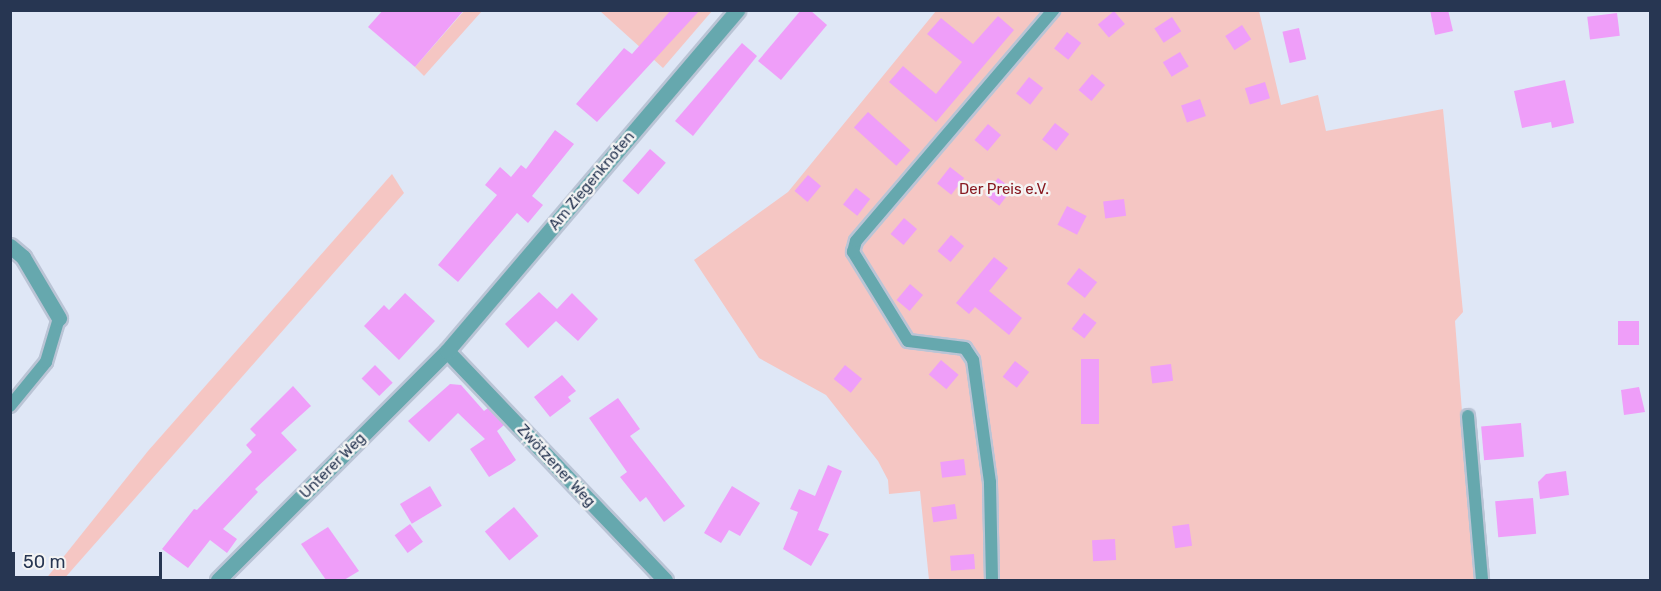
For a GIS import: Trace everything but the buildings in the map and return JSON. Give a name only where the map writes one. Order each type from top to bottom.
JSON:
[{"type":"street","name":"Am Ziegenknoten","points":[[447,351],[737,10]]},
{"type":"street","points":[[10,246],[22,257],[58,318]]},
{"type":"street","name":"Unterer Weg","points":[[218,580],[447,351]]},
{"type":"street","name":"Zwötzener Weg","points":[[447,351],[665,580]]},
{"type":"lane","points":[[992,580],[990,482],[973,360],[965,348],[916,345],[908,341],[853,252],[856,241],[1053,10]]},
{"type":"lane","points":[[10,406],[46,362],[58,318]]},
{"type":"lane","points":[[1468,416],[1482,580]]},
{"type":"green space","points":[[464,11],[482,11],[424,76],[415,67]]},
{"type":"green space","points":[[600,11],[712,11],[663,68]]},
{"type":"green space","name":"Der Preis e.V.","points":[[936,11],[1259,11],[1281,105],[1318,95],[1326,131],[1443,109],[1463,312],[1455,321],[1475,580],[929,580],[920,491],[889,494],[888,480],[878,461],[826,395],[759,358],[694,260],[788,192]]},
{"type":"green space","points":[[392,174],[404,193],[63,580],[45,580],[148,451]]}]
